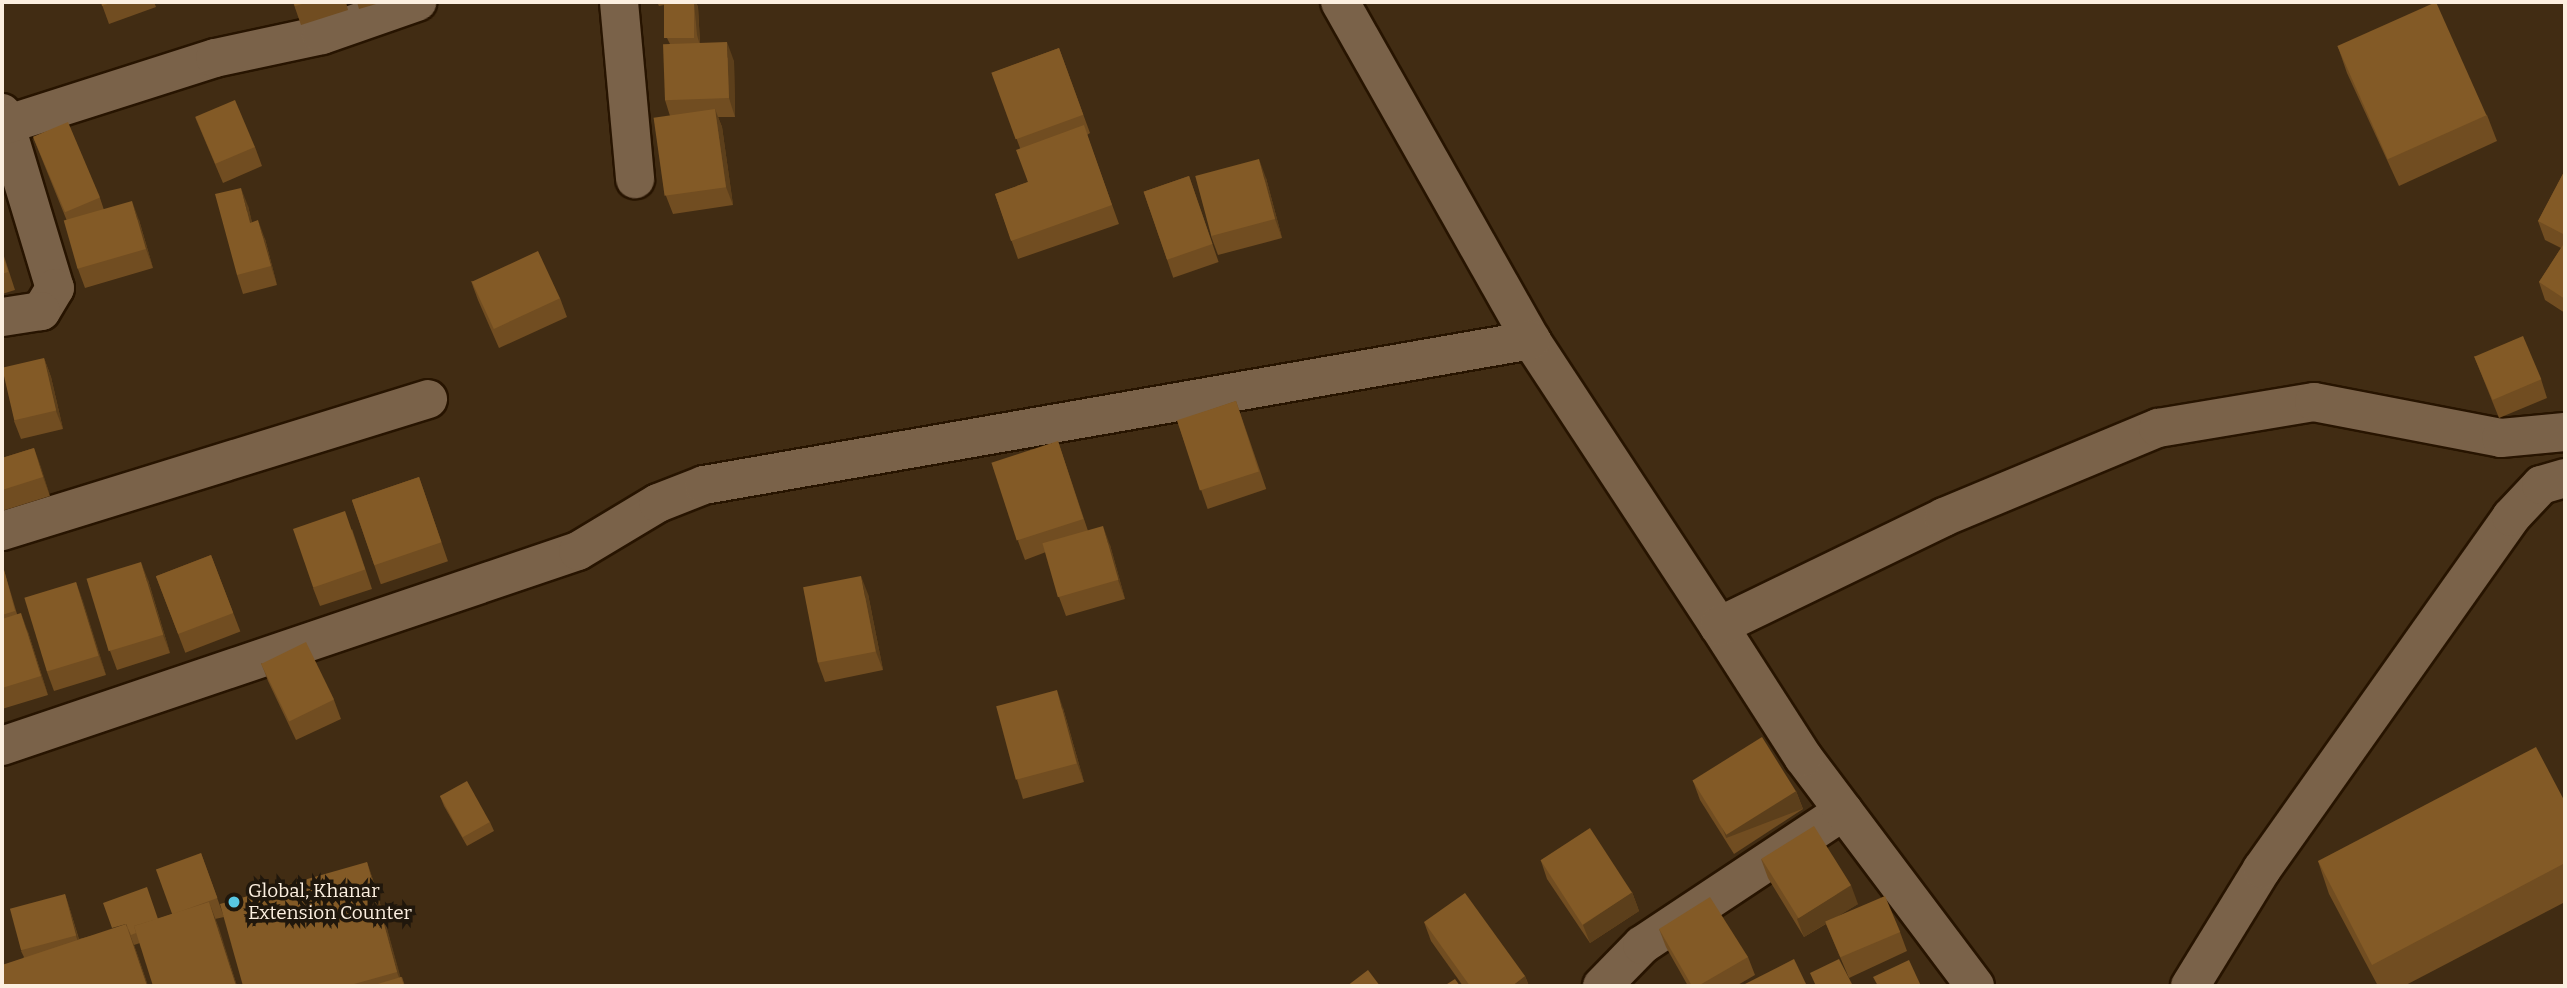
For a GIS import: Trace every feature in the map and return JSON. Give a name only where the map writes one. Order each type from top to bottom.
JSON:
[{"type":"street","points":[[2,317],[41,311],[55,288],[4,119],[215,58],[322,36],[417,2]]},
{"type":"street","points":[[619,2],[635,179]]},
{"type":"street","points":[[1340,2],[1531,340],[1803,757],[1975,986]]},
{"type":"street","points":[[2,746],[578,551],[658,503],[704,485],[1531,340]]},
{"type":"street","points":[[2,531],[428,399]]},
{"type":"street","points":[[1719,626],[1944,517],[2158,428],[2314,402],[2501,438],[2565,432]]},
{"type":"street","points":[[2190,986],[2262,869],[2511,517],[2541,485],[2565,478]]},
{"type":"street","points":[[1602,986],[1642,945],[1844,811]]},
{"type":"building","points":[[293,2],[309,2],[295,6]]},
{"type":"building","points":[[664,2],[694,2],[694,38],[664,38]]},
{"type":"building","points":[[2436,2],[2486,115],[2388,159],[2337,46]]},
{"type":"building","points":[[727,42],[729,98],[665,100],[663,44]]},
{"type":"building","points":[[1059,48],[1083,115],[1016,139],[991,73]]},
{"type":"building","points":[[235,100],[255,147],[215,164],[195,117]]},
{"type":"building","points":[[715,109],[726,187],[665,196],[654,118]]},
{"type":"building","points":[[68,122],[100,197],[65,212],[33,137]]},
{"type":"building","points":[[1084,125],[1112,205],[1011,241],[995,194],[1028,182],[1016,150]]},
{"type":"building","points":[[1259,159],[1275,219],[1211,236],[1195,176]]},
{"type":"building","points":[[2565,170],[2565,235],[2538,221]]},
{"type":"building","points":[[1189,176],[1212,244],[1167,260],[1144,192]]},
{"type":"building","points":[[241,188],[250,223],[258,220],[271,266],[237,275],[215,194]]},
{"type":"building","points":[[132,201],[146,249],[78,269],[64,221]]},
{"type":"building","points":[[2563,245],[2565,246],[2565,299],[2539,282]]},
{"type":"building","points":[[538,251],[560,298],[494,329],[472,282]]},
{"type":"building","points":[[2,252],[8,272],[2,274]]},
{"type":"building","points":[[2523,336],[2541,379],[2493,400],[2474,357]]},
{"type":"building","points":[[44,358],[56,411],[14,420],[2,368]]},
{"type":"building","points":[[1236,401],[1259,471],[1200,491],[1177,420]]},
{"type":"building","points":[[1058,441],[1083,519],[1017,541],[991,463]]},
{"type":"building","points":[[34,448],[43,477],[2,490],[2,458]]},
{"type":"building","points":[[419,477],[441,542],[374,565],[352,500]]},
{"type":"building","points":[[345,511],[365,570],[313,588],[293,529]]},
{"type":"building","points":[[1103,526],[1118,580],[1058,597],[1042,543]]},
{"type":"building","points":[[211,555],[233,613],[178,634],[156,576]]},
{"type":"building","points":[[141,562],[163,635],[109,651],[86,579]]},
{"type":"building","points":[[4,570],[15,611],[2,615],[2,571]]},
{"type":"building","points":[[861,576],[876,652],[818,663],[803,587]]},
{"type":"building","points":[[76,582],[99,656],[47,671],[24,598]]},
{"type":"building","points":[[21,613],[41,676],[2,688],[2,619]]},
{"type":"building","points":[[306,642],[334,700],[289,721],[261,664]]},
{"type":"building","points":[[1057,690],[1077,763],[1016,780],[996,706]]},
{"type":"building","points":[[1762,737],[1796,791],[1726,835],[1692,780]]},
{"type":"building","points":[[2536,747],[2565,802],[2565,863],[2372,965],[2318,861]]},
{"type":"building","points":[[467,781],[490,822],[463,837],[440,796]]},
{"type":"building","points":[[1814,826],[1851,885],[1799,918],[1761,859]]},
{"type":"building","points":[[1590,828],[1632,893],[1582,925],[1541,860]]},
{"type":"building","points":[[201,853],[217,898],[172,915],[156,869]]},
{"type":"building","points":[[367,862],[397,972],[347,986],[243,986],[220,904]]},
{"type":"building","points":[[147,887],[158,919],[134,926],[136,933],[131,935],[126,924],[112,928],[103,903]]},
{"type":"building","points":[[1465,893],[1525,976],[1512,986],[1470,986],[1424,922]]},
{"type":"building","points":[[65,894],[76,936],[21,950],[10,909]]},
{"type":"building","points":[[1885,896],[1900,932],[1840,957],[1825,921]]},
{"type":"building","points":[[1710,897],[1748,957],[1698,986],[1692,986],[1659,929]]},
{"type":"building","points":[[209,902],[236,986],[153,986],[134,926]]},
{"type":"building","points":[[126,924],[147,986],[2,986],[2,965]]},
{"type":"building","points":[[1794,959],[1807,986],[1746,986],[1745,984]]},
{"type":"building","points":[[1839,959],[1853,986],[1816,986],[1810,973]]},
{"type":"building","points":[[1909,960],[1921,986],[1878,986],[1873,977]]},
{"type":"building","points":[[1368,970],[1380,986],[1347,986]]},
{"type":"building","points":[[401,977],[404,986],[371,986]]},
{"type":"building","points":[[1455,979],[1460,986],[1444,986]]},
{"type":"place","name":"Global, Khanar Extension Counter","points":[[234,902]]}]
